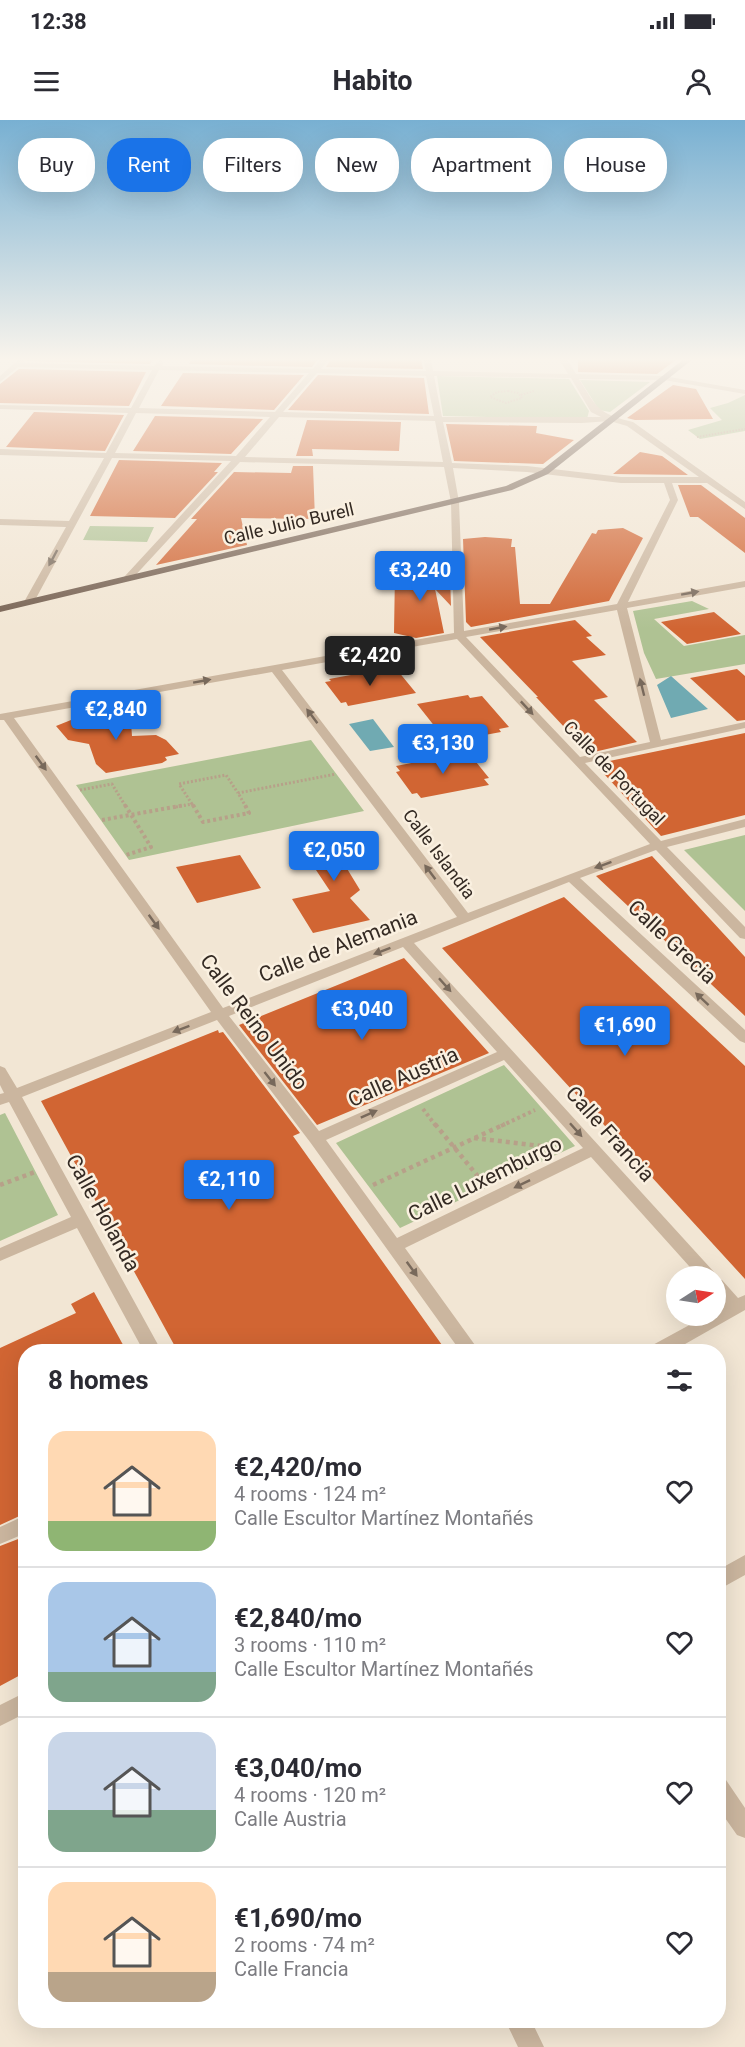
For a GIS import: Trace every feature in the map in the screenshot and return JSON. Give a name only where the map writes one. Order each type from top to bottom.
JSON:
[{"type":"main road","name":"Calle Julio Burell","points":[[0,609],[509,488],[545,472],[573,449]]},
{"type":"street","points":[[29,602],[111,449]]},
{"type":"street","points":[[128,578],[247,449]]},
{"type":"street","points":[[444,449],[455,502],[459,635]]},
{"type":"street","points":[[665,449],[745,506]]},
{"type":"street","points":[[0,452],[447,465],[621,480],[708,480]]},
{"type":"street","points":[[656,744],[621,605],[674,500],[667,480]]},
{"type":"street","points":[[733,498],[745,496]]},
{"type":"street","points":[[0,522],[71,524]]},
{"type":"street","points":[[4,716],[745,584]]},
{"type":"street","name":"Calle de Portugal","points":[[459,635],[745,935]]},
{"type":"street","name":"Calle Islandia","points":[[275,668],[465,918]]},
{"type":"street","name":"Calle Reino Unido","points":[[4,716],[220,1014],[316,1138],[465,1344]]},
{"type":"street","points":[[577,761],[745,725]]},
{"type":"street","name":"Calle de Alemania","points":[[6,1098],[571,877],[658,845],[745,823]]},
{"type":"street","name":"Calle Grecia","points":[[571,877],[745,1038]]},
{"type":"street","name":"Calle Francia","points":[[406,942],[699,1266]]},
{"type":"street","name":"Calle Austria","points":[[316,1138],[507,1053]]},
{"type":"street","name":"Calle Holanda","points":[[0,1071],[6,1098],[81,1219],[149,1344]]},
{"type":"street","name":"Calle Luxemburgo","points":[[395,1246],[594,1149]]},
{"type":"street","points":[[0,1255],[81,1219]]},
{"type":"street","points":[[670,1344],[741,1305],[726,1293]]},
{"type":"street","points":[[0,1536],[18,1527]]},
{"type":"street","points":[[726,1576],[745,1564]]},
{"type":"street","points":[[0,1716],[18,1706]]},
{"type":"street","points":[[726,1800],[745,1827]]},
{"type":"street","points":[[521,2028],[531,2047]]},
{"type":"path","points":[[238,793],[336,774]]},
{"type":"path","points":[[226,775],[249,813],[203,822],[192,804],[179,784],[226,775]]},
{"type":"path","points":[[79,790],[112,784],[151,847],[126,855]]},
{"type":"path","points":[[101,821],[192,804]]},
{"type":"path","points":[[419,1104],[487,1187]]},
{"type":"path","points":[[369,1187],[542,1107]]},
{"type":"path","points":[[473,1138],[541,1146],[570,1140]]},
{"type":"path","points":[[0,1185],[35,1172]]},
{"type":"green space","points":[[90,526],[154,527],[147,542],[83,540]]},
{"type":"green space","points":[[692,601],[709,609],[654,619],[684,646],[745,635],[745,664],[656,679],[644,653],[633,611]]},
{"type":"green space","points":[[311,740],[364,811],[129,860],[76,785]]},
{"type":"green space","points":[[745,835],[745,911],[684,850]]},
{"type":"green space","points":[[504,1065],[575,1146],[400,1228],[336,1143]]},
{"type":"green space","points":[[5,1113],[58,1215],[0,1241],[0,1115]]},
{"type":"water","points":[[671,676],[708,709],[671,718],[657,685]]},
{"type":"water","points":[[373,719],[394,747],[370,751],[349,724]]},
{"type":"building","points":[[54,449],[106,449],[105,451]]},
{"type":"building","points":[[134,449],[236,449],[231,454],[133,451]]},
{"type":"building","points":[[298,449],[399,449],[399,451],[312,449],[313,456],[296,456]]},
{"type":"building","points":[[451,449],[562,449],[543,464],[454,461]]},
{"type":"building","points":[[640,452],[662,456],[688,475],[613,474]]},
{"type":"building","points":[[119,460],[222,463],[214,472],[218,472],[175,518],[90,516]]},
{"type":"building","points":[[293,466],[313,466],[315,519],[241,518],[247,545],[156,565],[197,519],[191,519],[234,472],[291,473]]},
{"type":"building","points":[[678,485],[701,485],[745,518],[745,553],[698,517],[690,517]]},
{"type":"building","points":[[623,528],[643,538],[609,601],[471,627],[466,622],[463,539],[485,537],[512,539],[511,547],[515,547],[520,604],[550,604],[592,533],[596,534],[598,530]]},
{"type":"building","points":[[412,566],[450,576],[451,606],[435,589],[444,633],[416,638],[394,633],[395,573],[415,569]]},
{"type":"building","points":[[714,612],[741,634],[687,644],[661,622]]},
{"type":"building","points":[[575,620],[592,636],[586,637],[606,655],[572,661],[608,697],[594,700],[637,742],[594,752],[572,728],[566,729],[480,637]]},
{"type":"building","points":[[389,668],[392,672],[398,671],[416,693],[348,706],[346,702],[341,703],[325,682],[331,681],[329,679]]},
{"type":"building","points":[[737,669],[745,676],[745,720],[737,721],[690,678]]},
{"type":"building","points":[[468,695],[470,698],[482,696],[509,727],[499,729],[501,732],[447,742],[417,704]]},
{"type":"building","points":[[119,708],[121,711],[130,710],[132,736],[156,735],[166,740],[179,754],[165,757],[167,760],[162,763],[106,773],[96,764],[89,744],[68,740],[56,726],[81,716]]},
{"type":"building","points":[[745,733],[745,815],[661,836],[595,764]]},
{"type":"building","points":[[468,752],[489,778],[484,779],[489,785],[421,798],[417,793],[412,794],[396,772],[400,771],[396,766]]},
{"type":"building","points":[[353,831],[375,861],[346,867],[360,890],[350,898],[370,920],[313,933],[292,899],[330,891],[298,843]]},
{"type":"building","points":[[240,855],[261,888],[197,903],[176,867]]},
{"type":"building","points":[[652,856],[745,957],[745,1016],[596,876]]},
{"type":"building","points":[[564,897],[745,1066],[745,1279],[442,948]]},
{"type":"building","points":[[404,958],[489,1053],[317,1125],[239,1025]]},
{"type":"building","points":[[218,1030],[219,1033],[223,1032],[300,1133],[293,1136],[441,1344],[174,1344],[41,1101]]},
{"type":"building","points":[[94,1292],[123,1344],[18,1344],[18,1517],[0,1525],[0,1348],[76,1313],[71,1304]]},
{"type":"building","points":[[18,1539],[18,1676],[0,1686],[0,1546]]}]
